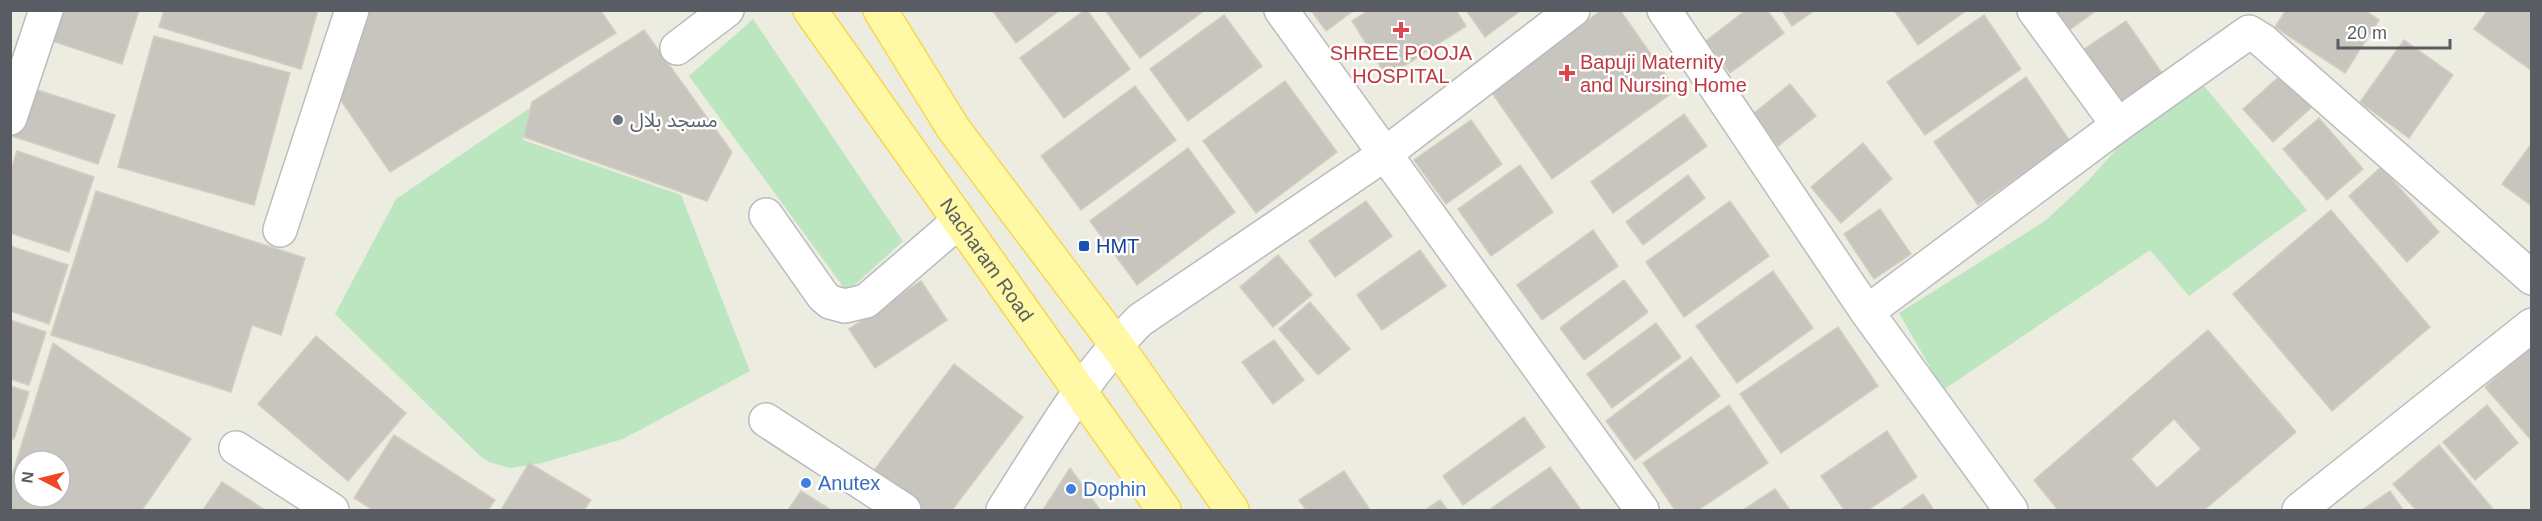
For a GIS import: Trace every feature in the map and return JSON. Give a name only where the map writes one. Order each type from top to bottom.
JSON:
[{"type":"main road","name":"Nacharam Road","points":[[810,10],[1164,510]]},
{"type":"main road","points":[[880,10],[953,128],[1116,344],[1232,510]]},
{"type":"street","points":[[10,118],[21,53],[46,10]]},
{"type":"street","points":[[280,230],[352,10]]},
{"type":"street","points":[[677,48],[727,10]]},
{"type":"street","points":[[1281,10],[1642,510]]},
{"type":"street","points":[[1003,510],[1079,393],[1116,344],[1140,320],[1385,154],[1573,10]]},
{"type":"street","points":[[1664,10],[1867,312],[2011,510]]},
{"type":"street","points":[[2034,10],[2118,124]]},
{"type":"street","points":[[1867,312],[2118,124],[2249,32],[2262,40],[2532,278]]},
{"type":"street","points":[[766,215],[823,296],[837,305],[845,306],[866,301],[959,221]]},
{"type":"street","points":[[2300,510],[2532,325]]},
{"type":"street","points":[[766,420],[904,510]]},
{"type":"street","points":[[236,448],[332,510]]},
{"type":"green space","points":[[753,19],[903,241],[847,292],[689,76]]},
{"type":"green space","points":[[2195,75],[2307,210],[2189,296],[2150,250],[1943,390],[1899,313],[2045,221],[2088,181],[2119,146],[2150,101]]},
{"type":"green space","points":[[530,108],[523,140],[681,195],[750,371],[623,439],[542,463],[510,468],[489,462],[480,456],[335,314],[396,199]]},
{"type":"building","points":[[52,10],[139,10],[122,64],[43,38]]},
{"type":"building","points":[[164,10],[318,10],[301,69],[159,27]]},
{"type":"building","points":[[362,10],[600,10],[616,33],[390,172],[331,86]]},
{"type":"building","points":[[992,10],[1060,10],[1016,43]]},
{"type":"building","points":[[1085,10],[1130,69],[1064,118],[1020,58]]},
{"type":"building","points":[[1105,10],[1205,10],[1140,58]]},
{"type":"building","points":[[1311,10],[1354,10],[1326,31]]},
{"type":"building","points":[[1369,10],[1456,10],[1466,26],[1387,77],[1352,21]]},
{"type":"building","points":[[1466,10],[1521,10],[1485,37]]},
{"type":"building","points":[[1602,10],[1620,10],[1676,90],[1552,179],[1490,90]]},
{"type":"building","points":[[1746,10],[1767,10],[1784,33],[1730,73],[1706,41]]},
{"type":"building","points":[[1782,10],[1815,10],[1792,26]]},
{"type":"building","points":[[1894,10],[1967,10],[1918,45]]},
{"type":"building","points":[[2049,10],[2097,10],[2065,33]]},
{"type":"building","points":[[2286,10],[2364,10],[2379,20],[2345,73],[2275,27]]},
{"type":"building","points":[[2488,10],[2532,10],[2531,70],[2474,29]]},
{"type":"building","points":[[1224,15],[1262,66],[1188,121],[1150,69]]},
{"type":"building","points":[[1984,15],[2021,69],[1925,135],[1887,82]]},
{"type":"building","points":[[2126,21],[2164,76],[2119,108],[2080,52]]},
{"type":"building","name":"مسجد بلال","points":[[644,30],[732,152],[707,201],[524,137],[532,102]]},
{"type":"building","points":[[154,36],[290,73],[254,205],[118,167]]},
{"type":"building","points":[[2404,40],[2453,75],[2409,138],[2360,102]]},
{"type":"building","points":[[2282,74],[2312,107],[2273,142],[2243,109]]},
{"type":"building","points":[[2026,77],[2070,141],[1978,205],[1934,142]]},
{"type":"building","points":[[1285,81],[1337,152],[1256,213],[1203,141]]},
{"type":"building","points":[[1790,84],[1816,116],[1778,146],[1753,114]]},
{"type":"building","points":[[1135,86],[1176,140],[1081,210],[1041,156]]},
{"type":"building","points":[[28,87],[115,115],[98,164],[12,136]]},
{"type":"building","points":[[1684,114],[1707,146],[1613,213],[1591,182]]},
{"type":"building","points":[[2319,118],[2363,169],[2327,200],[2283,149]]},
{"type":"building","points":[[1471,120],[1502,164],[1446,204],[1414,160]]},
{"type":"building","points":[[1863,143],[1892,179],[1841,223],[1811,187]]},
{"type":"building","points":[[2532,143],[2532,206],[2502,184]]},
{"type":"building","points":[[1188,148],[1235,212],[1137,285],[1090,221]]},
{"type":"building","points":[[17,151],[94,177],[69,252],[10,233],[10,173]]},
{"type":"building","points":[[1520,165],[1553,212],[1491,256],[1458,209]]},
{"type":"building","points":[[2381,167],[2439,232],[2407,262],[2349,196]]},
{"type":"building","points":[[1688,175],[1705,198],[1643,245],[1626,222]]},
{"type":"building","points":[[96,191],[305,258],[281,335],[252,325],[231,392],[51,335]]},
{"type":"building","points":[[1366,201],[1392,236],[1335,277],[1309,241]]},
{"type":"building","points":[[1730,201],[1769,256],[1684,317],[1646,262]]},
{"type":"building","points":[[1880,209],[1911,254],[1874,279],[1844,234]]},
{"type":"building","points":[[2331,210],[2430,327],[2332,411],[2233,294]]},
{"type":"building","points":[[1593,230],[1618,266],[1542,320],[1517,285]]},
{"type":"building","points":[[10,246],[68,265],[49,324],[10,311]]},
{"type":"building","points":[[1420,250],[1446,286],[1382,330],[1357,295]]},
{"type":"building","points":[[1278,255],[1312,295],[1273,327],[1240,287]]},
{"type":"building","points":[[1773,271],[1813,328],[1737,383],[1696,326]]},
{"type":"building","points":[[1624,280],[1648,312],[1584,360],[1560,328]]},
{"type":"building","points":[[921,281],[947,320],[875,368],[849,329]]},
{"type":"building","points":[[1310,302],[1350,349],[1318,375],[1279,329]]},
{"type":"building","points":[[10,320],[46,332],[29,385],[10,379]]},
{"type":"building","points":[[1656,323],[1681,357],[1612,408],[1587,374]]},
{"type":"building","points":[[1838,327],[1878,386],[1781,453],[1740,394]]},
{"type":"building","points":[[2208,330],[2296,432],[2204,510],[2058,510],[2034,480]],"holes":[[[2174,419],[2201,449],[2157,488],[2131,459]]]},
{"type":"building","points":[[316,336],[406,413],[348,481],[258,404]]},
{"type":"building","points":[[1274,340],[1304,380],[1273,404],[1242,362]]},
{"type":"building","points":[[53,343],[191,439],[142,510],[10,510],[12,476],[12,509],[72,509],[72,449],[20,449]]},
{"type":"building","points":[[2529,349],[2532,352],[2532,441],[2485,387]]},
{"type":"building","points":[[1691,357],[1720,396],[1635,460],[1606,421]]},
{"type":"building","points":[[954,364],[1023,417],[952,510],[921,510],[872,473]]},
{"type":"building","points":[[10,386],[29,392],[14,439],[10,438]]},
{"type":"building","points":[[1729,405],[1768,463],[1698,510],[1675,510],[1643,463]]},
{"type":"building","points":[[2487,405],[2518,443],[2475,480],[2443,442]]},
{"type":"building","points":[[1524,417],[1545,447],[1463,505],[1443,476]]},
{"type":"building","points":[[1887,431],[1917,477],[1868,510],[1844,510],[1821,476]]},
{"type":"building","points":[[394,435],[495,500],[488,510],[373,510],[354,498]]},
{"type":"building","points":[[2439,445],[2493,509],[2416,510],[2393,484]]},
{"type":"building","points":[[529,463],[591,500],[584,510],[501,510]]},
{"type":"building","points":[[1550,467],[1581,510],[1489,510]]},
{"type":"building","name":"Dophin","points":[[1070,468],[1100,510],[1043,510]]},
{"type":"building","points":[[1344,471],[1370,510],[1306,510],[1299,500]]},
{"type":"building","points":[[222,482],[265,510],[203,510]]},
{"type":"building","points":[[1775,489],[1790,510],[1743,510]]},
{"type":"building","points":[[801,491],[831,510],[788,510]]},
{"type":"building","points":[[2390,491],[2403,510],[2362,510]]},
{"type":"building","points":[[1923,494],[1934,510],[1900,510]]},
{"type":"building","points":[[1440,500],[1448,510],[1425,510]]},
{"type":"place","name":"SHREE POOJA HOSPITAL","points":[[1401,30]]},
{"type":"place","name":"Bapuji Maternity and Nursing Home","points":[[1567,73]]},
{"type":"place","name":"مسجد بلال","points":[[618,120]]},
{"type":"place","name":"HMT","points":[[1084,246]]},
{"type":"place","name":"Anutex","points":[[806,483]]},
{"type":"place","name":"Dophin","points":[[1071,489]]}]
